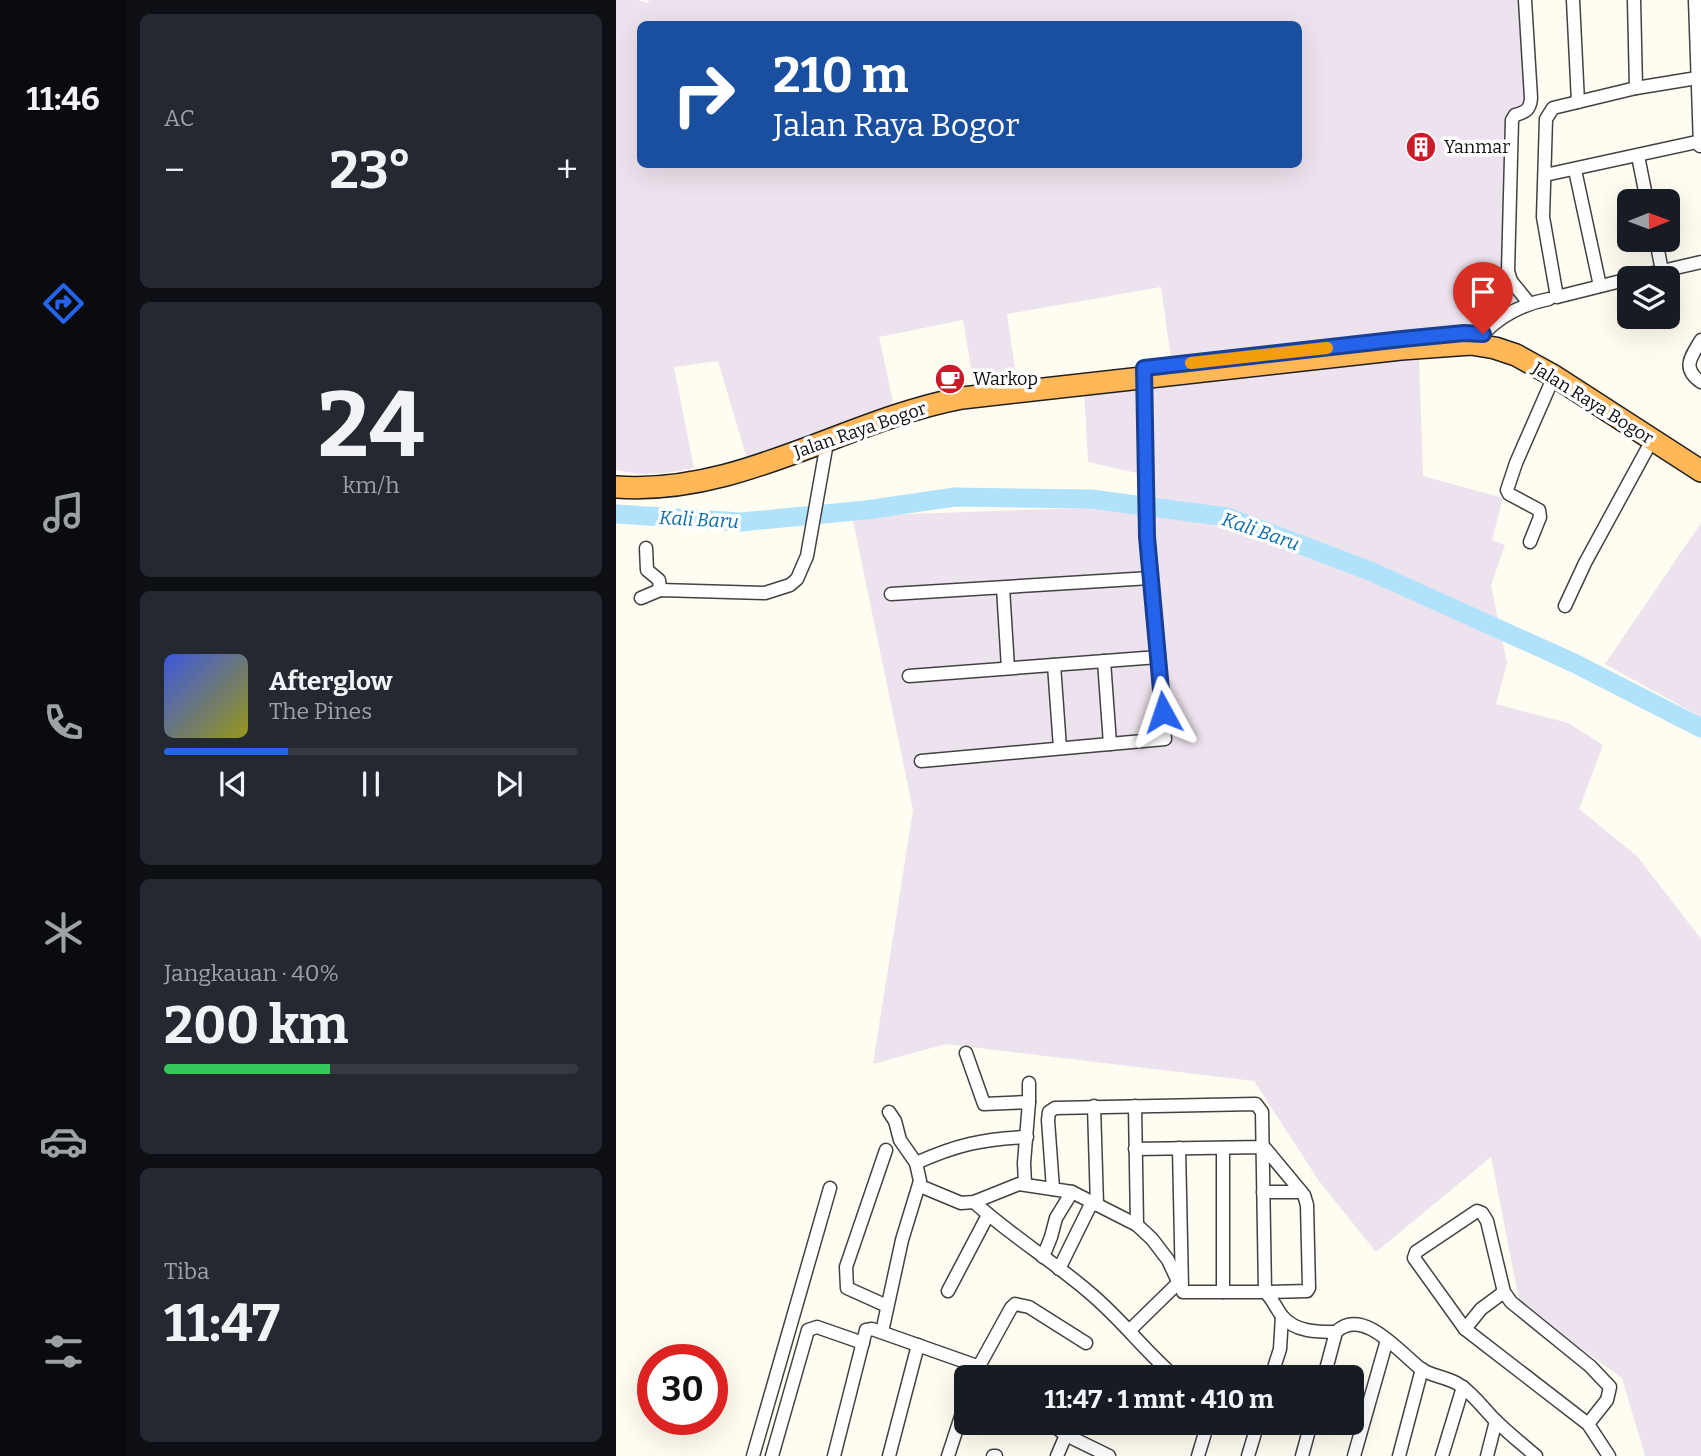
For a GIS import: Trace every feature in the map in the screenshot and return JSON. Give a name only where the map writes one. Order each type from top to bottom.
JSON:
[{"type":"highway","name":"Jalan Raya Bogor","points":[[616,488],[662,488],[716,479],[828,435],[885,408],[931,395],[1464,333],[1483,334],[1511,341],[1531,350],[1701,457]]},
{"type":"highway","name":"Jalan Raya Bogor","points":[[1144,372],[1471,344],[1495,348],[1516,355],[1554,376],[1701,471]]},
{"type":"highway","name":"Jalan Raya Bogor","points":[[616,478],[660,478],[712,470],[828,435]]},
{"type":"street","points":[[1525,0],[1531,98],[1527,111],[1516,115],[1512,120],[1508,271],[1511,281],[1529,303]]},
{"type":"street","points":[[1573,0],[1578,102]]},
{"type":"street","points":[[1634,0],[1636,88]]},
{"type":"street","points":[[1545,175],[1700,144],[1695,0]]},
{"type":"street","points":[[1553,298],[1543,217],[1544,126],[1548,113],[1553,108],[1636,88],[1697,78]]},
{"type":"street","points":[[1638,156],[1645,189]]},
{"type":"street","points":[[1575,170],[1601,286]]},
{"type":"street","points":[[1680,267],[1701,262]]},
{"type":"street","points":[[1483,334],[1493,324],[1529,303],[1617,282]]},
{"type":"street","points":[[1701,340],[1690,361],[1689,369],[1692,376],[1701,382]]},
{"type":"street","points":[[921,761],[1165,739],[1147,537],[1144,372]]},
{"type":"street","points":[[1530,542],[1540,517],[1539,510],[1509,494],[1507,490],[1554,376]]},
{"type":"street","points":[[641,598],[660,590],[765,593],[790,585],[801,571],[810,547],[828,435]]},
{"type":"street","points":[[1565,606],[1585,563],[1652,440]]},
{"type":"street","points":[[646,548],[647,570],[659,580],[660,590]]},
{"type":"street","points":[[891,594],[1150,578]]},
{"type":"street","points":[[1003,588],[1009,668]]},
{"type":"street","points":[[909,676],[1158,657]]},
{"type":"street","points":[[1104,661],[1110,744]]},
{"type":"street","points":[[1054,665],[1060,748]]},
{"type":"street","points":[[966,1053],[984,1104],[1029,1102]]},
{"type":"street","points":[[1025,1184],[1029,1083]]},
{"type":"street","points":[[1053,1189],[1049,1112],[1061,1107],[1256,1104],[1262,1112],[1264,1147],[1265,1292],[1273,1299],[1282,1315],[1303,1329],[1336,1332]]},
{"type":"street","points":[[1059,1269],[1095,1203],[1094,1106]]},
{"type":"street","points":[[1135,1106],[1137,1224]]},
{"type":"street","points":[[882,1332],[910,1208],[920,1186],[916,1163],[900,1140],[895,1121],[889,1112]]},
{"type":"street","points":[[916,1163],[946,1149],[972,1142],[1027,1137]]},
{"type":"street","points":[[1135,1149],[1264,1147]]},
{"type":"street","points":[[1129,1330],[1180,1288],[1223,1292],[1304,1292],[1309,1287],[1309,1217],[1304,1195],[1264,1147]]},
{"type":"street","points":[[1180,1148],[1180,1288]]},
{"type":"street","points":[[1223,1148],[1223,1292]]},
{"type":"street","points":[[886,1150],[846,1267],[845,1280],[847,1288],[853,1292],[887,1306]]},
{"type":"street","points":[[920,1186],[953,1201],[974,1202],[1009,1187],[1025,1184],[1072,1192],[1137,1224],[1168,1261],[1180,1288]]},
{"type":"street","points":[[753,1456],[830,1188]]},
{"type":"street","points":[[1043,1257],[1056,1218],[1072,1192]]},
{"type":"street","points":[[1263,1192],[1299,1192]]},
{"type":"street","points":[[974,1202],[1087,1290],[1162,1365]]},
{"type":"street","points":[[1588,1424],[1607,1400],[1609,1387],[1590,1366],[1511,1303],[1504,1292],[1490,1230],[1482,1213],[1477,1211],[1467,1216],[1416,1252],[1414,1258],[1465,1329],[1588,1424],[1609,1456]]},
{"type":"street","points":[[948,1291],[989,1215]]},
{"type":"street","points":[[1465,1329],[1481,1309],[1504,1292]]},
{"type":"street","points":[[979,1365],[1016,1304],[1029,1307],[1086,1343]]},
{"type":"street","points":[[1275,1365],[1280,1349],[1282,1315]]},
{"type":"street","points":[[1327,1365],[1336,1332],[1343,1325],[1354,1324],[1370,1328],[1409,1356],[1422,1369],[1463,1387],[1536,1456]]},
{"type":"street","points":[[772,1456],[808,1330],[817,1327],[863,1343]]},
{"type":"street","points":[[834,1456],[866,1330],[872,1329],[918,1345],[960,1365]]},
{"type":"street","points":[[1354,1456],[1387,1340]]},
{"type":"street","points":[[889,1456],[918,1345]]},
{"type":"street","points":[[1399,1456],[1422,1369]]},
{"type":"street","points":[[1442,1456],[1463,1387]]},
{"type":"street","points":[[1487,1456],[1496,1421]]},
{"type":"street","points":[[948,1456],[955,1435]]},
{"type":"street","points":[[1057,1456],[1066,1435],[1109,1456]]},
{"type":"street","points":[[1198,1456],[1204,1435]]},
{"type":"street","points":[[1248,1456],[1254,1435]]},
{"type":"street","points":[[1302,1456],[1308,1435]]},
{"type":"shaded area","points":[[616,0],[648,3],[649,0],[1526,0],[1535,112],[1514,115],[1506,270],[1521,310],[1482,331],[1418,329],[1171,359],[1161,287],[1007,314],[1016,377],[974,386],[963,320],[879,337],[894,406],[747,459],[718,361],[674,367],[694,468],[639,474],[616,470]]},
{"type":"shaded area","points":[[1419,356],[1423,476],[1503,498],[1492,540],[1505,545],[1491,585],[1507,663],[1496,704],[1568,723],[1603,745],[1579,809],[1637,856],[1701,939],[1701,1456],[1645,1456],[1622,1378],[1520,1305],[1491,1157],[1376,1252],[1319,1181],[1254,1081],[946,1044],[873,1064],[913,810],[852,516],[1141,506],[1141,474],[1088,462],[1084,389]]},
{"type":"shaded area","points":[[1701,523],[1701,717],[1605,664]]},
{"type":"waterway","name":"Kali Baru","points":[[616,514],[741,522],[866,510],[955,497],[1091,499],[1227,517],[1370,571],[1574,663],[1701,728]]},
{"type":"slow traffic","points":[[1191,363],[1327,348]]},
{"type":"place","name":"Yanmar","points":[[1421,147]]},
{"type":"place","name":"Warkop","points":[[950,379]]},
{"type":"route","points":[[1163,712],[1147,537],[1144,368],[1402,339],[1464,333],[1483,334]]}]
